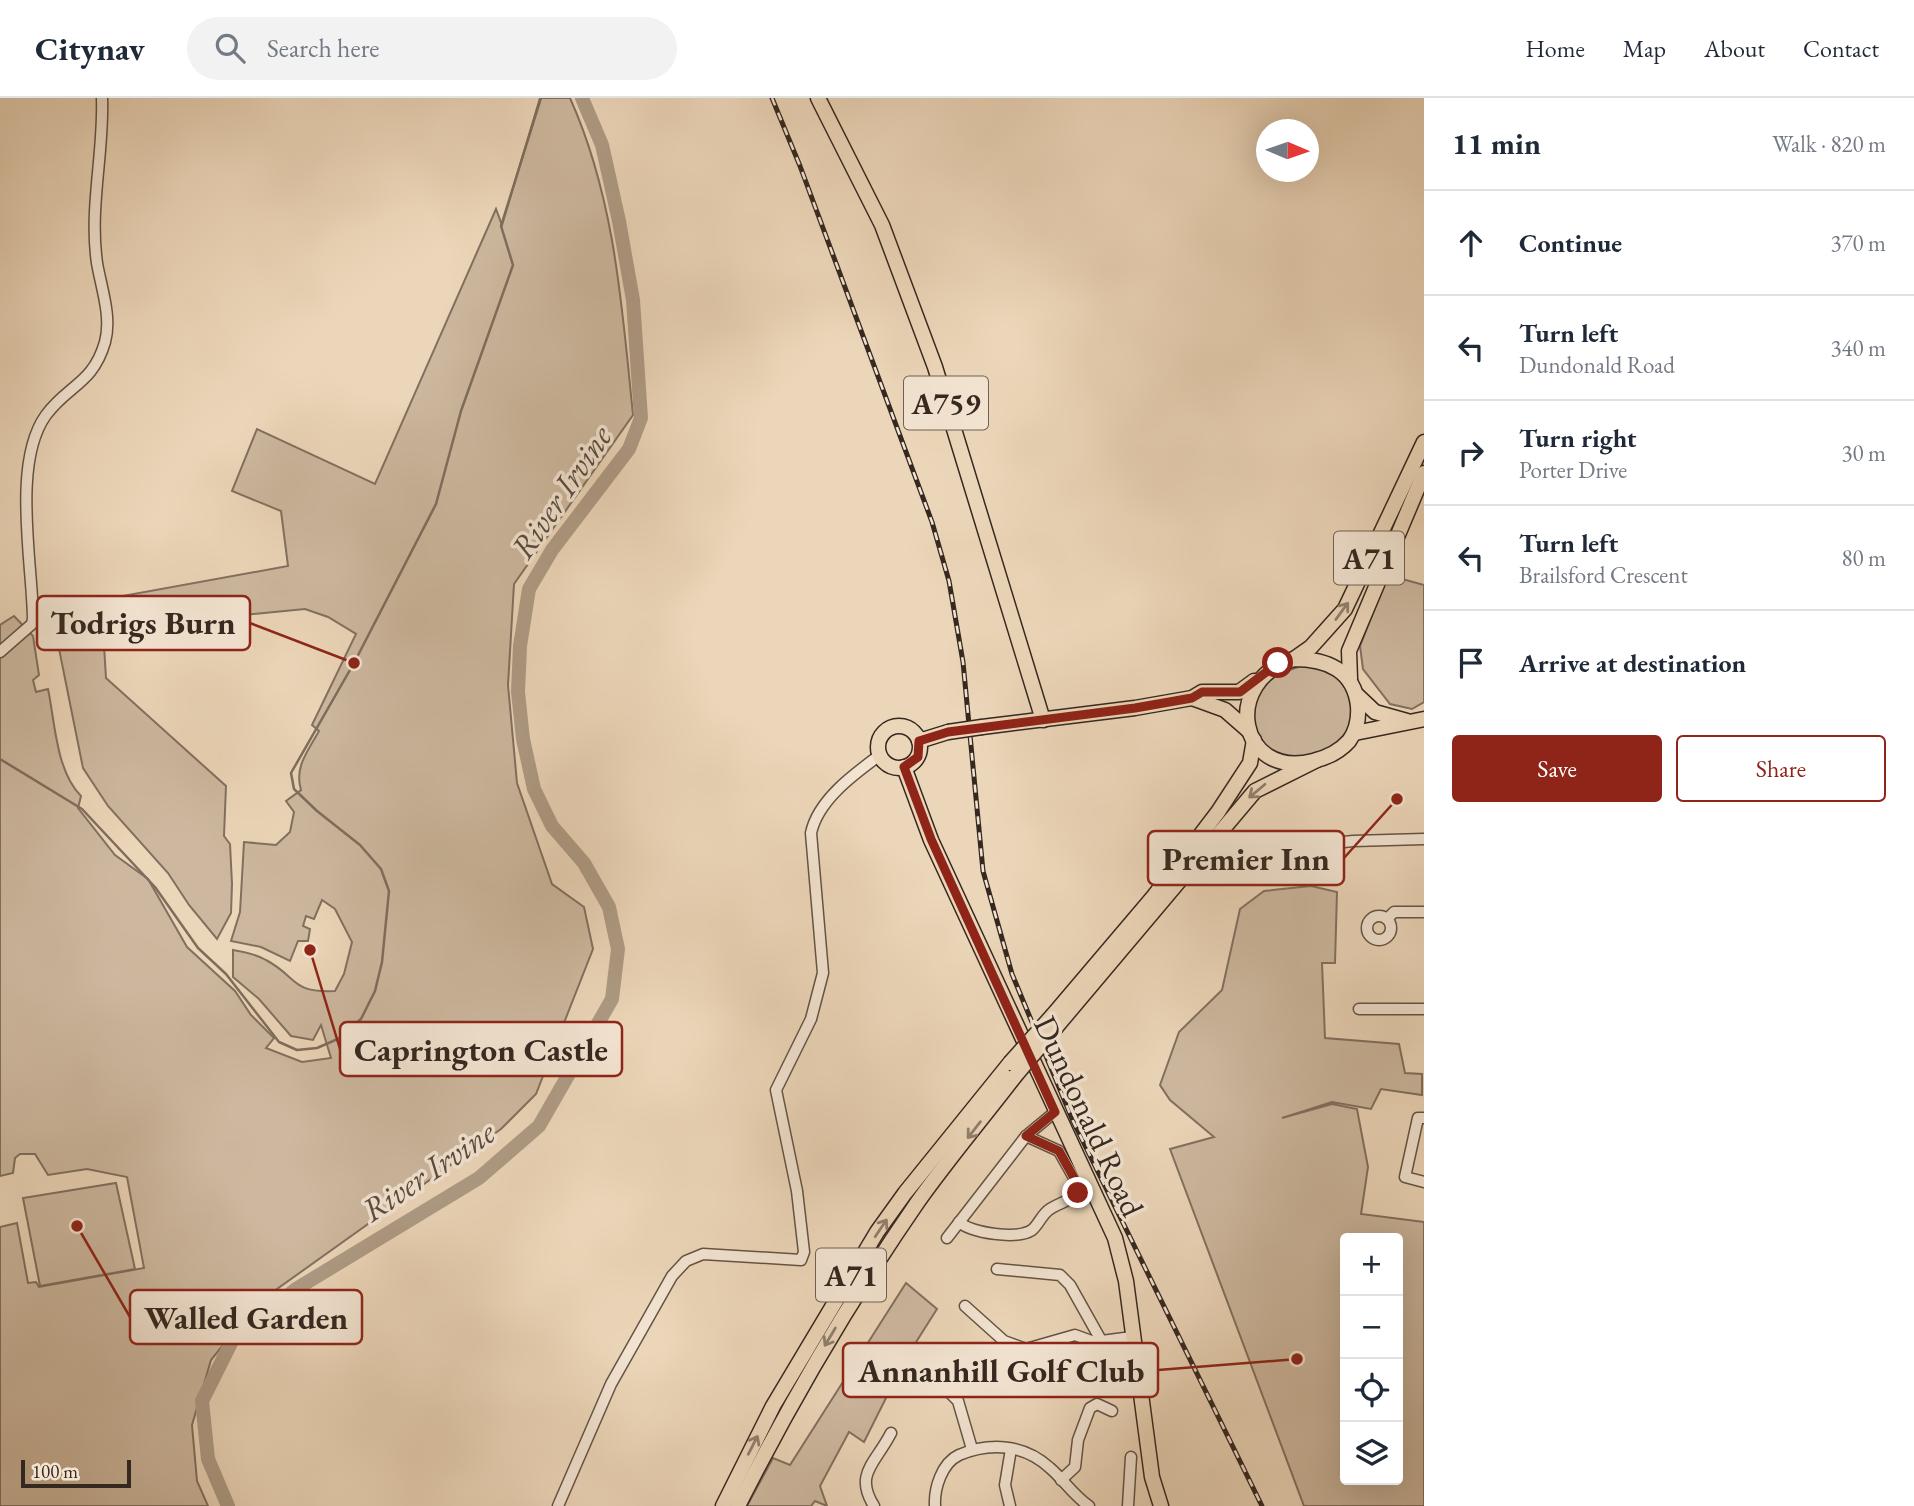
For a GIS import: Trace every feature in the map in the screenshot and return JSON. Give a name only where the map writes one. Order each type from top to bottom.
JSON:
[{"type":"main road","name":"A759","points":[[818,98],[882,225],[935,367],[1043,720]]},
{"type":"main road","name":"A71","points":[[1317,760],[1297,765],[1281,764],[1267,756],[1252,736],[1247,720],[1249,697],[1261,676],[1278,663],[1294,659],[1311,647],[1345,610],[1424,442]]},
{"type":"main road","name":"A71","points":[[723,1506],[773,1406],[877,1232],[905,1192],[1255,791],[1343,748],[1355,733],[1359,716],[1357,695],[1350,679],[1349,651],[1424,473]]},
{"type":"main road","points":[[1294,659],[1323,662],[1338,668],[1350,679]]},
{"type":"main road","points":[[919,741],[948,732],[1192,698],[1202,692],[1240,692],[1261,676]]},
{"type":"main road","points":[[1357,695],[1375,712],[1394,720],[1418,720]]},
{"type":"main road","points":[[1192,698],[1225,710],[1252,736]]},
{"type":"main road","points":[[1355,733],[1418,720]]},
{"type":"main road","points":[[905,727],[913,731],[919,741],[918,757],[904,767],[890,765],[880,755],[880,740],[890,728],[905,727]]},
{"type":"main road","name":"A71","points":[[1055,1021],[1218,812],[1250,763],[1252,736]]},
{"type":"main road","name":"Dundonald Road","points":[[904,767],[931,839],[1115,1238],[1126,1281],[1152,1477],[1161,1506]]},
{"type":"main road","name":"A71","points":[[738,1506],[783,1417],[835,1328],[919,1201],[1012,1070]]},
{"type":"street","points":[[0,652],[32,624],[33,618],[28,477],[33,438],[47,413],[81,384],[97,365],[106,339],[107,320],[94,221],[103,124],[102,98]]},
{"type":"street","points":[[558,1506],[611,1384],[672,1276],[686,1261],[703,1254],[801,1260],[804,1252],[797,1191],[776,1090],[811,1019],[823,973],[811,833],[814,820],[849,778],[880,755]]},
{"type":"street","points":[[1232,855],[1353,841],[1424,839]]},
{"type":"street","points":[[1387,919],[1394,912],[1424,912]]},
{"type":"street","points":[[1359,1009],[1424,1009]]},
{"type":"street","points":[[947,1238],[1026,1136],[1055,1112]]},
{"type":"street","points":[[1424,1118],[1418,1118],[1405,1177],[1424,1182]]},
{"type":"street","points":[[959,1222],[967,1229],[979,1232],[1023,1234],[1032,1230],[1048,1210],[1078,1193],[1078,1185],[1059,1151],[1026,1136]]},
{"type":"street","points":[[997,1269],[1051,1272],[1060,1275],[1070,1285],[1102,1342]]},
{"type":"street","points":[[965,1306],[1003,1341],[1026,1349],[1074,1335],[1102,1342],[1132,1337]]},
{"type":"street","points":[[925,1352],[931,1374],[958,1401],[972,1449]]},
{"type":"street","points":[[1090,1394],[1097,1405],[1112,1411]]},
{"type":"street","points":[[1061,1480],[1075,1467],[1083,1423],[1090,1408],[1097,1405]]},
{"type":"street","points":[[874,1506],[864,1490],[865,1475],[891,1433]]},
{"type":"street","points":[[935,1506],[934,1495],[940,1477],[953,1458],[972,1449],[993,1444],[1024,1452],[1050,1467],[1089,1506]]},
{"type":"street","points":[[1010,1506],[1005,1485],[1011,1449]]},
{"type":"street","points":[[1128,1506],[1131,1457]]},
{"type":"shaded area","points":[[540,98],[570,98],[597,175],[607,214],[620,294],[633,415],[514,584],[508,685],[517,783],[552,884],[584,907],[593,949],[536,1094],[501,1129],[256,1304],[211,1360],[192,1425],[197,1481],[208,1506],[0,1506],[0,1227],[17,1223],[28,1283],[36,1282],[39,1287],[144,1268],[127,1177],[87,1169],[48,1175],[35,1154],[20,1154],[15,1158],[13,1173],[0,1176],[0,625],[14,616],[33,636],[39,675],[33,680],[36,692],[48,689],[61,760],[73,786],[81,796],[78,808],[115,855],[148,879],[187,947],[235,991],[251,1015],[274,1038],[266,1048],[302,1062],[331,1058],[321,1025],[313,1040],[291,1036],[259,999],[233,977],[233,950],[262,958],[302,987],[335,991],[344,974],[352,942],[335,909],[322,900],[314,919],[306,916],[303,926],[310,929],[308,941],[298,941],[290,961],[261,947],[231,941],[240,912],[244,842],[276,845],[290,832],[294,812],[286,801],[301,790],[301,766],[319,731],[312,725],[356,634],[328,617],[305,609],[103,629],[106,678],[226,786],[224,836],[230,844],[231,913],[217,939],[189,905],[168,873],[108,806],[83,768],[51,609],[288,566],[281,511],[232,491],[257,429],[375,484],[496,209],[502,225]]},
{"type":"shaded area","points":[[1388,575],[1424,585],[1424,702],[1412,709],[1390,704],[1363,669],[1360,646]]},
{"type":"shaded area","points":[[1315,662],[1338,675],[1352,692],[1355,710],[1348,728],[1335,744],[1317,755],[1297,760],[1278,756],[1262,741],[1256,729],[1253,720],[1254,706],[1263,687],[1277,675]]},
{"type":"shaded area","points":[[1311,886],[1337,892],[1335,963],[1322,963],[1325,1038],[1399,1044],[1405,1073],[1422,1074],[1422,1095],[1381,1089],[1371,1109],[1332,1102],[1282,1118],[1332,1104],[1357,1109],[1368,1167],[1361,1214],[1424,1222],[1424,1506],[1304,1506],[1170,1149],[1214,1137],[1170,1100],[1160,1085],[1179,1032],[1222,990],[1240,909],[1264,891]]},
{"type":"shaded area","points":[[116,1183],[135,1269],[40,1286],[23,1198]]},
{"type":"shaded area","points":[[906,1283],[937,1309],[911,1350],[902,1348],[888,1378],[888,1394],[864,1442],[849,1432],[820,1486],[827,1506],[815,1501],[811,1506],[747,1506],[773,1458],[790,1465]]},
{"type":"waterway","points":[[0,759],[82,809],[155,887],[198,948],[226,974],[279,1042],[297,1050],[317,1048],[340,1038],[361,1019],[375,991],[382,962],[389,891],[381,869],[360,845],[294,789],[291,773],[354,663],[436,504],[461,411],[513,265],[501,226],[541,98]]},
{"type":"waterway","name":"River Irvine","points":[[228,1506],[208,1459],[202,1401],[232,1341],[296,1289],[479,1178],[539,1126],[612,999],[618,949],[609,907],[584,863],[552,826],[534,789],[523,739],[518,692],[520,646],[529,589],[552,550],[629,449],[641,418],[633,300],[619,221],[602,145],[582,98]]},
{"type":"railway","points":[[772,98],[800,166],[932,522],[949,581],[963,662],[983,871],[1012,974],[1073,1121],[1262,1506]]},
{"type":"place","name":"Todrigs Burn","points":[[354,663]]},
{"type":"place","name":"Premier Inn","points":[[1397,799]]},
{"type":"place","name":"Caprington Castle","points":[[310,950]]},
{"type":"place","name":"Walled Garden","points":[[77,1226]]},
{"type":"place","name":"Annanhill Golf Club","points":[[1297,1359]]},
{"type":"route","points":[[1078,1193],[1078,1185],[1059,1151],[1026,1136],[1045,1117],[1055,1112],[931,839],[904,767],[918,757],[919,741],[948,732],[1135,708],[1192,698],[1202,692],[1240,692],[1278,663]]}]
